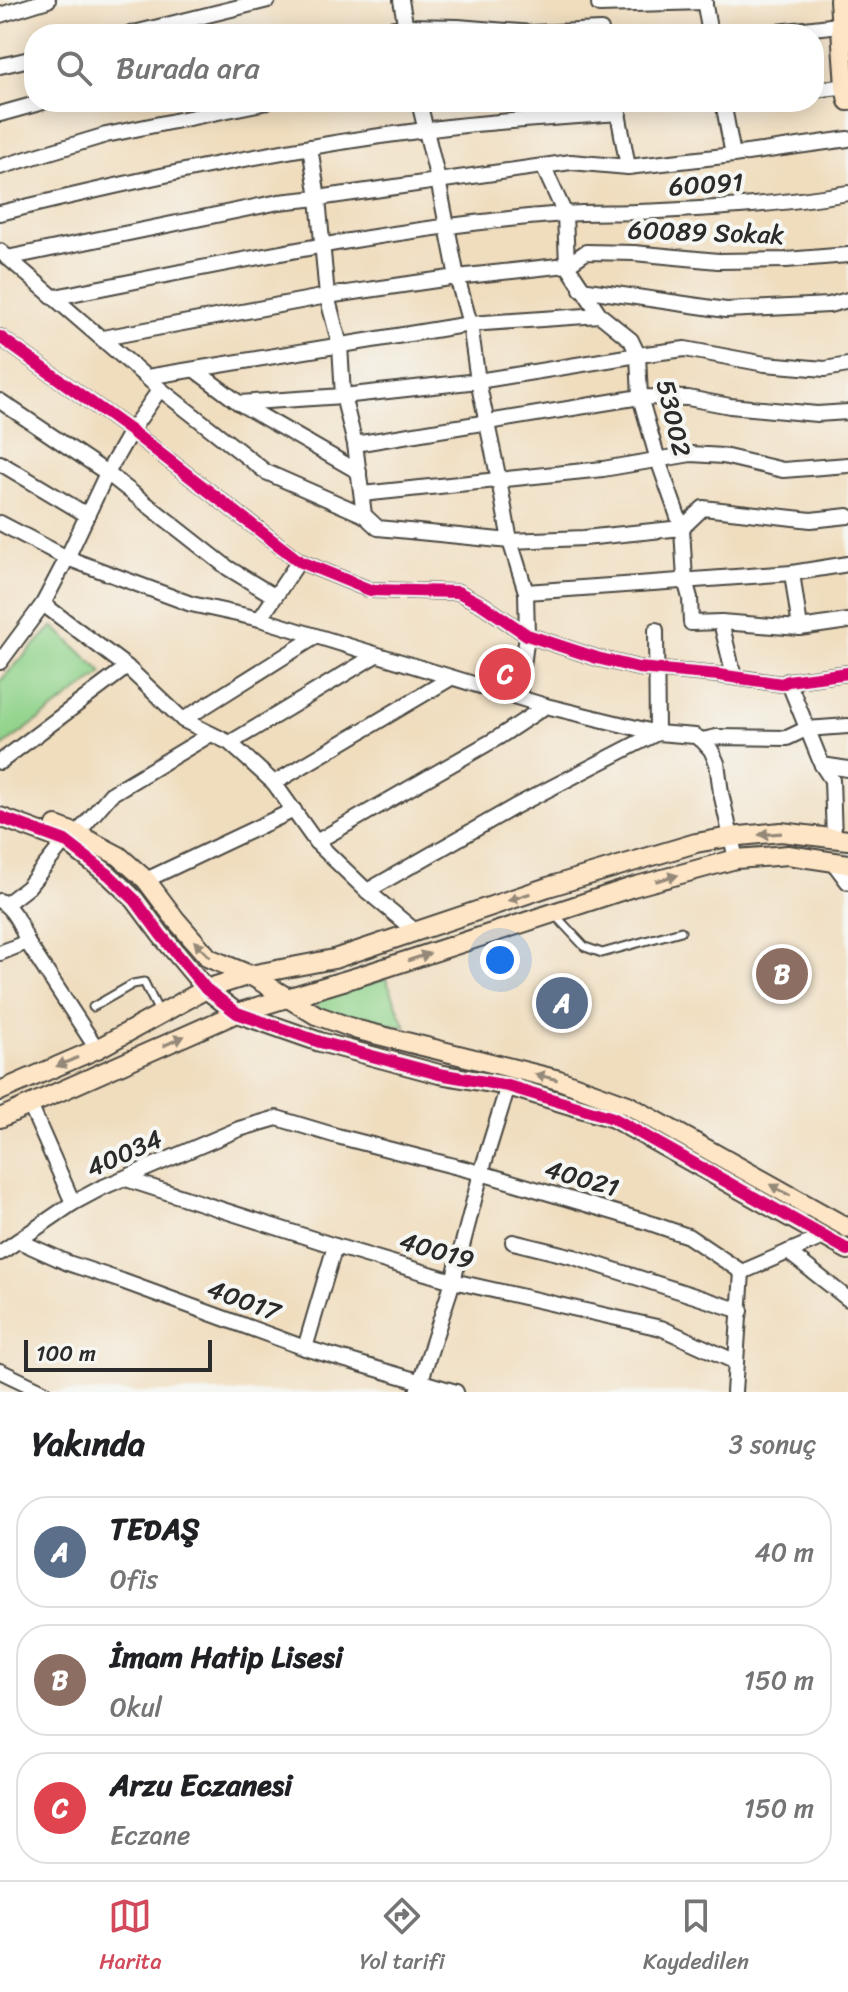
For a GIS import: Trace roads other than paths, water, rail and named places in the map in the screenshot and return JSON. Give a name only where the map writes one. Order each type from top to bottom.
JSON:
[{"type":"street","points":[[0,15],[48,0]]},
{"type":"street","points":[[171,24],[268,0]]},
{"type":"street","points":[[401,0],[405,24]]},
{"type":"street","points":[[824,90],[847,91],[844,24],[839,0]]},
{"type":"street","points":[[600,24],[599,2],[705,1],[708,24]]},
{"type":"street","points":[[824,26],[844,24]]},
{"type":"street","points":[[0,66],[24,60]]},
{"type":"street","points":[[0,114],[24,107]]},
{"type":"street","points":[[0,167],[106,135],[218,112]]},
{"type":"street","points":[[421,112],[470,324],[478,381],[510,541],[526,592],[527,635],[519,697]]},
{"type":"street","points":[[0,213],[147,178],[310,147],[425,129],[574,112]]},
{"type":"street","points":[[619,112],[628,167]]},
{"type":"street","points":[[725,112],[733,155]]},
{"type":"street","points":[[4,254],[279,202],[438,180],[571,162],[628,167],[848,139]]},
{"type":"street","points":[[310,147],[327,296],[340,345],[343,396],[355,444],[364,515]]},
{"type":"street","name":"53002","points":[[543,166],[565,214],[567,265],[600,315],[631,340],[638,355],[640,397],[682,528],[691,623],[721,622]]},
{"type":"street","name":"60091","points":[[55,297],[322,244],[447,227],[565,214],[798,201],[848,193]]},
{"type":"street","name":"60089 Sokak","points":[[103,338],[327,296],[567,265],[586,252],[718,261],[848,255]]},
{"type":"street","points":[[4,254],[160,389],[266,472],[364,515],[378,528],[510,541],[584,538],[682,528],[703,508],[811,520],[848,516]]},
{"type":"street","points":[[581,289],[726,310],[829,305],[848,300]]},
{"type":"street","points":[[147,377],[470,324],[600,315]]},
{"type":"street","points":[[0,337],[131,431],[299,561],[370,590],[458,592],[527,635],[638,668],[782,684],[848,673]]},
{"type":"street","points":[[239,403],[343,396],[478,381],[685,349],[765,364],[825,369],[848,365]]},
{"type":"street","points":[[195,370],[239,403],[359,472]]},
{"type":"street","points":[[0,662],[43,604],[107,473],[160,389]]},
{"type":"street","points":[[355,444],[640,397],[688,398],[730,406],[817,414],[848,412]]},
{"type":"street","points":[[0,401],[107,473],[228,568],[274,596]]},
{"type":"street","points":[[362,494],[603,469],[691,454],[723,456],[783,470],[848,465]]},
{"type":"street","points":[[0,463],[87,515]]},
{"type":"street","points":[[0,523],[67,558],[191,604],[260,619],[546,706],[657,733],[695,736],[711,750],[717,763],[736,859]]},
{"type":"street","points":[[260,619],[299,561]]},
{"type":"street","points":[[526,592],[792,573],[848,564]]},
{"type":"street","points":[[792,573],[800,628]]},
{"type":"street","points":[[43,604],[127,667],[183,720],[230,743],[274,783],[316,842],[415,931]]},
{"type":"street","points":[[734,677],[721,622],[800,628],[848,621]]},
{"type":"street","points":[[656,630],[657,733]]},
{"type":"street","points":[[183,720],[315,637]]},
{"type":"street","points":[[230,743],[376,655]]},
{"type":"street","points":[[0,762],[127,667]]},
{"type":"street","points":[[274,783],[451,678]]},
{"type":"street","points":[[0,1091],[97,1049],[206,989],[250,975],[334,959],[548,887],[696,843],[781,832],[841,839],[832,780],[806,729],[788,681]]},
{"type":"street","points":[[316,842],[499,737],[546,706]]},
{"type":"street","points":[[702,740],[716,737],[787,738],[806,729],[848,726]]},
{"type":"street","points":[[367,891],[514,807],[657,733]]},
{"type":"street","points":[[97,1049],[27,942],[22,927],[3,902],[28,887],[111,794],[211,734]]},
{"type":"street","points":[[822,765],[848,769]]},
{"type":"street","points":[[0,805],[71,838],[135,900],[206,989],[237,1013],[320,1042],[439,1074],[508,1086],[613,1118],[848,1250]]},
{"type":"street","points":[[146,880],[294,810]]},
{"type":"street","points":[[0,817],[119,856],[146,880],[209,958],[250,975],[316,1015],[358,1030],[559,1080],[628,1105],[848,1228]]},
{"type":"street","points":[[0,1118],[237,1013],[633,887],[736,859],[788,855],[841,863],[848,882]]},
{"type":"street","points":[[0,953],[27,942]]},
{"type":"street","points":[[419,1387],[453,1281],[508,1086]]},
{"type":"street","points":[[30,1105],[73,1203]]},
{"type":"street","name":"40021","points":[[277,1118],[647,1222],[688,1236],[742,1272]]},
{"type":"street","name":"40034","points":[[0,1253],[73,1203],[101,1188],[239,1129],[277,1118]]},
{"type":"street","name":"40019","points":[[126,1179],[453,1281],[661,1328],[736,1362]]},
{"type":"street","points":[[734,1392],[742,1272],[823,1237]]},
{"type":"street","name":"40017","points":[[19,1241],[68,1263],[305,1348],[419,1387],[456,1392]]},
{"type":"street","points":[[513,1242],[574,1257],[741,1311]]},
{"type":"street","points":[[305,1348],[335,1246]]},
{"type":"street","points":[[788,1252],[848,1299]]},
{"type":"street","points":[[0,1371],[41,1391]]},
{"type":"lane","points":[[553,913],[585,947],[602,953],[681,931]]},
{"type":"lane","points":[[93,1007],[133,984],[144,982],[160,1014]]},
{"type":"place","name":"Arzu Eczanesi","points":[[505,674]]},
{"type":"place","name":"İmam Hatip Lisesi","points":[[782,974]]},
{"type":"place","name":"TEDAŞ","points":[[562,1003]]}]
